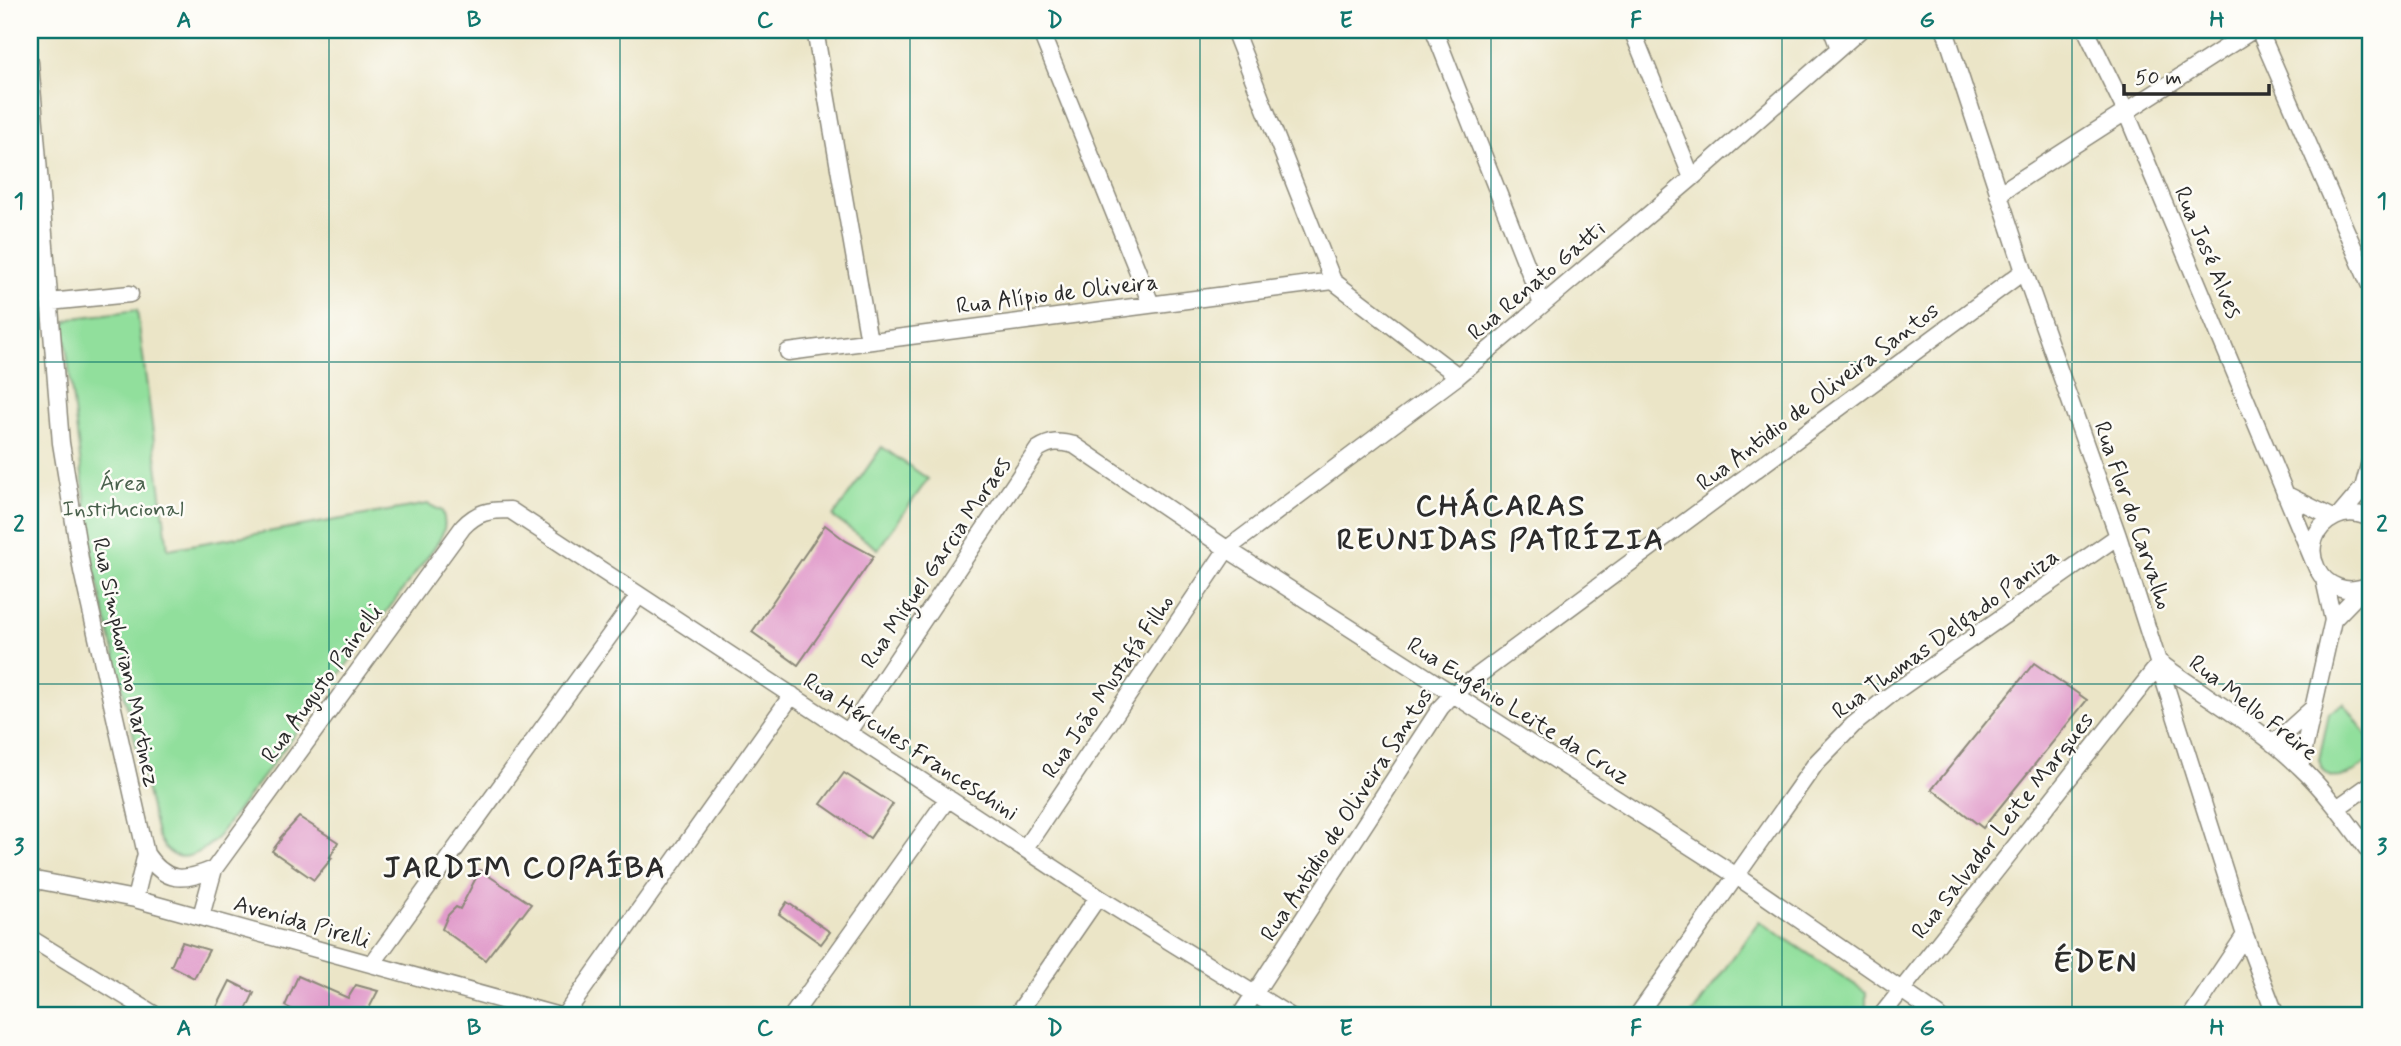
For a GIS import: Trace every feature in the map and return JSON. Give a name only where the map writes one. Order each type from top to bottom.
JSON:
[{"type":"street","points":[[815,30],[869,341]]},
{"type":"street","points":[[1040,30],[1151,304]]},
{"type":"street","points":[[1234,30],[1333,281],[1458,376]]},
{"type":"street","points":[[1434,30],[1542,304]]},
{"type":"street","points":[[1632,30],[1692,178]]},
{"type":"street","points":[[1832,30],[1839,48]]},
{"type":"street","name":"Rua Renato Gatti","points":[[1227,549],[1458,376],[1692,178],[1860,30]]},
{"type":"street","name":"Rua Flor do Carvalho","points":[[1945,30],[2024,271],[2118,536],[2245,935],[2276,1016]]},
{"type":"street","name":"Rua José Alves","points":[[2086,30],[2126,112],[2285,494],[2324,579],[2333,620]]},
{"type":"street","points":[[1998,194],[2253,30]]},
{"type":"street","points":[[2259,30],[2371,288]]},
{"type":"street","name":"Rua Simphoriano Martinez","points":[[30,62],[61,443],[82,571],[146,854],[135,899]]},
{"type":"street","name":"Rua Antidio de Oliveira Santos","points":[[1240,1016],[1441,707],[1453,694],[2024,271]]},
{"type":"street","name":"Rua Alípio de Oliveira","points":[[788,352],[1333,281]]},
{"type":"street","points":[[49,302],[130,294]]},
{"type":"street","name":"Rua Miguel Garcia Moraes","points":[[848,732],[1038,449],[1050,442],[1074,445]]},
{"type":"street","name":"Rua Eugênio Leite da Cruz","points":[[1074,445],[1227,549],[1735,875],[1938,1016]]},
{"type":"street","points":[[2314,562],[2312,551],[2318,532],[2363,488],[2371,458]]},
{"type":"street","points":[[2363,488],[2371,512]]},
{"type":"street","points":[[2285,494],[2336,516],[2355,513],[2371,519]]},
{"type":"street","name":"Rua Augusto Painelli","points":[[201,916],[214,869],[463,527],[473,516],[489,510],[510,510]]},
{"type":"street","name":"Rua Hércules Franceschini","points":[[510,510],[1098,897],[1290,1016]]},
{"type":"street","name":"Rua Thomas Delgado Paniza","points":[[1637,1016],[1816,763],[1853,725],[1889,696],[2118,536]]},
{"type":"street","name":"Rua João Mustafá Filho","points":[[1025,848],[1227,549]]},
{"type":"street","points":[[2324,579],[2342,589],[2353,590],[2368,586]]},
{"type":"street","points":[[2300,767],[2333,620],[2368,586]]},
{"type":"street","points":[[372,964],[639,595]]},
{"type":"street","name":"Rua Mello Freire","points":[[2160,663],[2273,744],[2300,767],[2337,808],[2371,854]]},
{"type":"street","name":"Rua Salvador Leite Marques","points":[[1881,1016],[2160,663]]},
{"type":"street","points":[[561,1016],[792,695]]},
{"type":"street","points":[[2273,744],[2314,707]]},
{"type":"street","points":[[2337,808],[2371,784]]},
{"type":"street","points":[[792,1016],[948,797]]},
{"type":"street","points":[[146,854],[156,869],[172,877],[193,878],[214,869]]},
{"type":"street","name":"Avenida Pirelli","points":[[30,879],[135,899],[201,916],[561,1016]]},
{"type":"street","points":[[1016,1016],[1098,897]]},
{"type":"street","points":[[2191,1016],[2245,935]]},
{"type":"street","points":[[30,938],[157,1016]]},
{"type":"green space","name":"Área Institucional","points":[[137,310],[168,549],[428,504],[442,511],[445,521],[435,547],[216,839],[199,852],[183,857],[169,852],[157,834],[93,563],[64,329],[67,321],[74,318]]},
{"type":"green space","points":[[882,447],[928,479],[878,549],[833,517]]},
{"type":"green space","points":[[2344,703],[2371,741],[2371,760],[2349,774],[2335,777],[2323,770],[2319,760],[2329,713]]},
{"type":"green space","points":[[1759,921],[1866,992],[1866,1010],[1861,1016],[1691,1016]]},
{"type":"building","points":[[825,525],[846,541],[874,556],[798,665],[752,632]]},
{"type":"building","points":[[2034,663],[2087,700],[1983,828],[1932,789]]},
{"type":"building","points":[[844,773],[893,804],[870,838],[821,804]]},
{"type":"building","points":[[299,817],[338,842],[330,857],[332,858],[314,880],[272,851]]},
{"type":"building","points":[[480,870],[531,904],[485,960],[442,929],[448,915],[456,907],[460,909]]},
{"type":"building","points":[[787,902],[830,932],[821,944],[779,914]]},
{"type":"building","points":[[182,942],[209,950],[194,978],[171,966]]},
{"type":"building","points":[[298,976],[348,998],[356,985],[378,991],[365,1016],[304,1016],[285,1006]]},
{"type":"building","points":[[230,981],[254,993],[243,1016],[228,1016],[215,1011]]},
{"type":"district","name":"CHÁCARAS REUNIDAS PATRÍZIA","points":[[1501,522]]},
{"type":"district","name":"JARDIM COPAÍBA","points":[[525,867]]},
{"type":"district","name":"ÉDEN","points":[[2096,961]]}]
